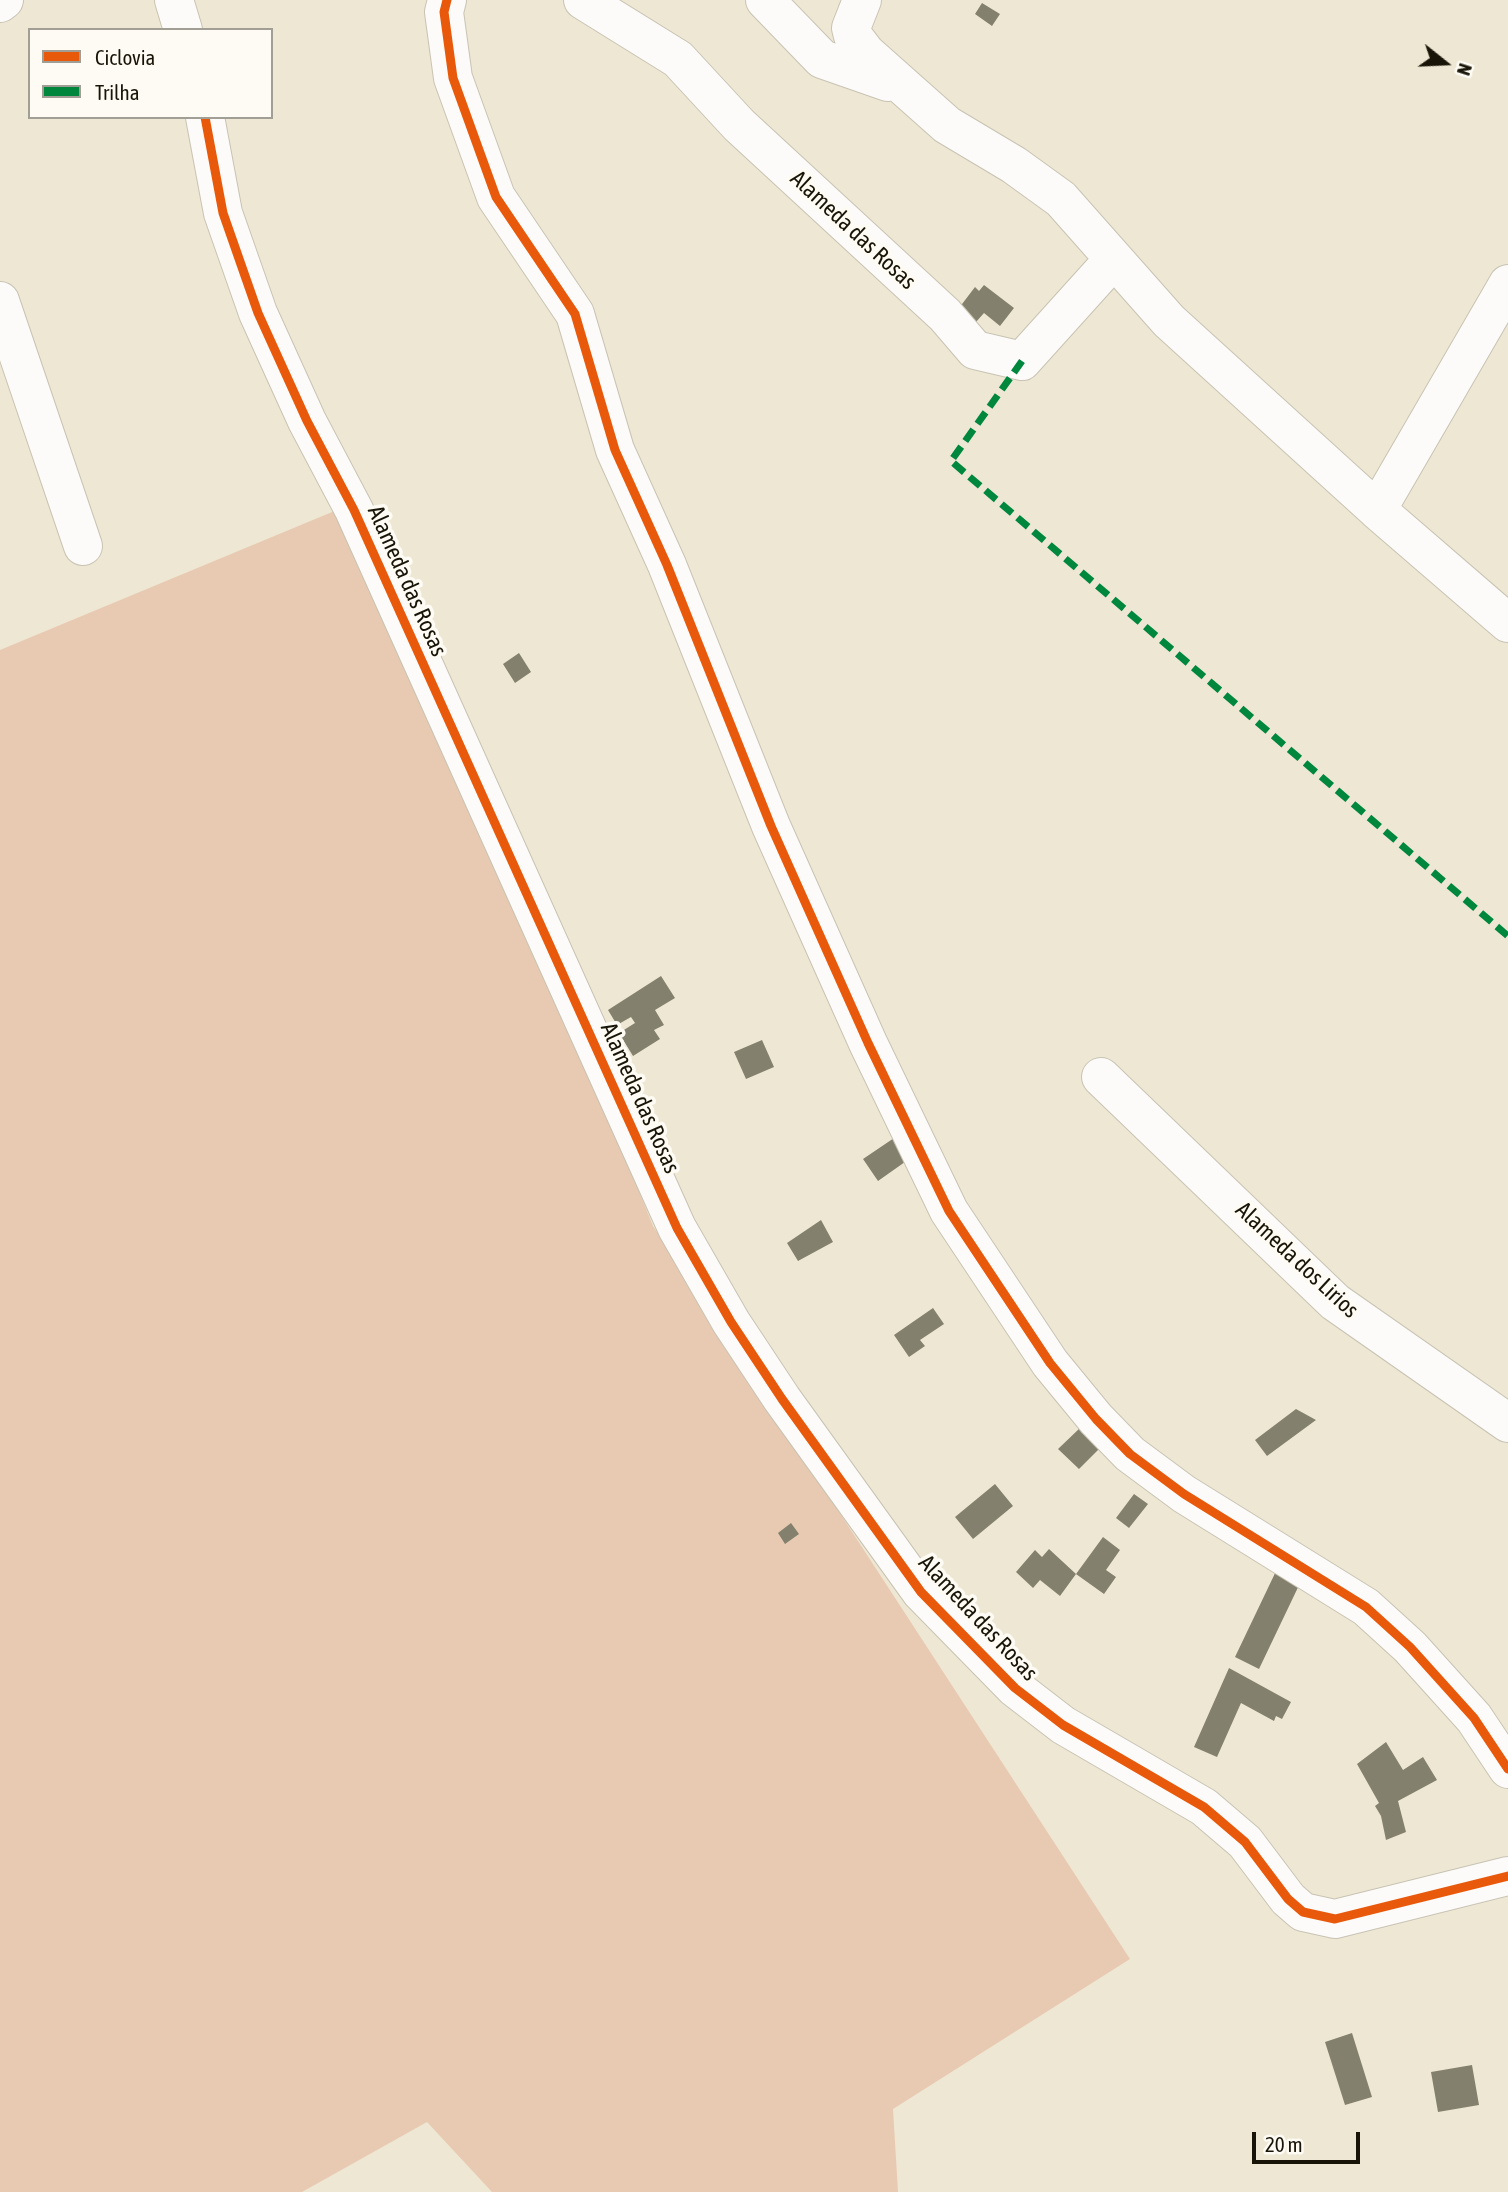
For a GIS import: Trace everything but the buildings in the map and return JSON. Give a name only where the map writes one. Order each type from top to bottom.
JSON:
[{"type":"street","points":[[0,4],[4,0]]},
{"type":"street","points":[[174,0],[182,28]]},
{"type":"street","points":[[447,0],[444,12],[453,78],[496,197],[575,314],[615,450],[667,565],[771,826],[868,1043],[949,1211],[1050,1363],[1096,1419],[1130,1454],[1184,1494],[1366,1607],[1410,1647],[1474,1718],[1508,1769]]},
{"type":"street","name":"Alameda das Rosas","points":[[583,0],[678,59],[739,125],[945,314],[975,350],[1022,361],[1114,259]]},
{"type":"street","points":[[765,0],[822,59],[900,87]]},
{"type":"street","points":[[858,9],[851,28],[857,44],[900,87],[947,125],[1014,165],[1061,199],[1169,321],[1377,510],[1508,623]]},
{"type":"street","name":"Alameda das Rosas","points":[[205,119],[223,213],[258,313],[307,421],[354,510],[677,1228],[731,1322],[782,1399],[930,1602],[1015,1688],[1063,1726],[1204,1807],[1245,1842],[1288,1899],[1303,1912],[1335,1919],[1508,1876]]},
{"type":"street","points":[[1377,510],[1507,288]]},
{"type":"street","points":[[0,302],[83,546]]},
{"type":"street","name":"Alameda dos Lirios","points":[[1101,1077],[1335,1303],[1508,1423]]},
{"type":"shaded area","points":[[361,500],[653,1226],[1130,1959],[893,2109],[898,2192],[492,2192],[427,2122],[302,2192],[0,2192],[0,650]]},
{"type":"marked path","points":[[1022,361],[951,461],[1508,936]]},
{"type":"cycle path","points":[[447,0],[444,12],[453,78],[496,197],[575,314],[615,450],[667,565],[771,826],[868,1043],[949,1211],[1050,1363],[1096,1419],[1130,1454],[1184,1494],[1366,1607],[1410,1647],[1474,1718],[1508,1769]]},
{"type":"cycle path","points":[[205,119],[223,213],[258,313],[307,421],[354,510],[677,1228],[731,1322],[782,1399],[921,1592],[1015,1688],[1063,1725],[1204,1807],[1245,1842],[1288,1899],[1303,1912],[1335,1919],[1508,1876]]}]
